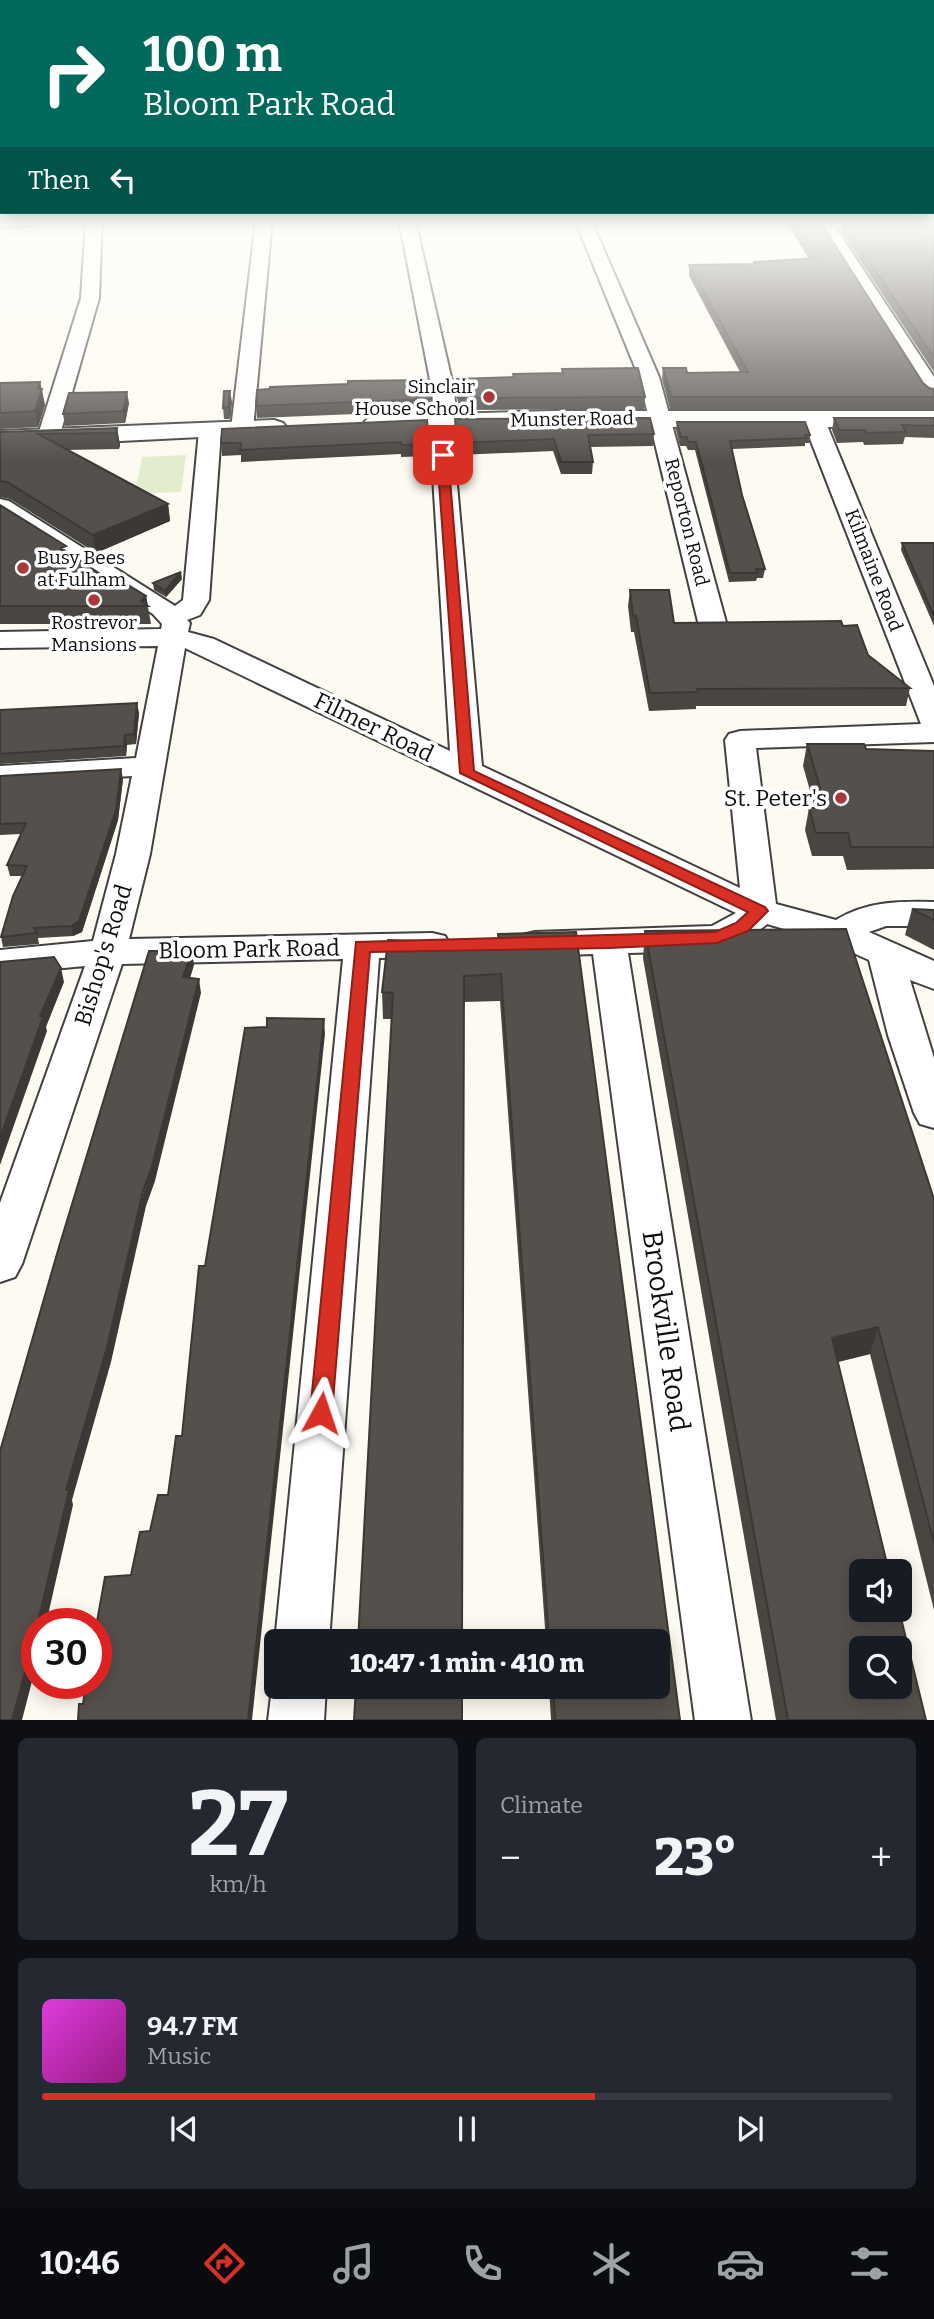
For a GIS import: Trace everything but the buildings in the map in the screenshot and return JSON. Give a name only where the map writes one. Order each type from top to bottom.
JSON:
[{"type":"street","points":[[48,438],[89,300]]},
{"type":"street","points":[[242,429],[256,300]]},
{"type":"street","points":[[424,300],[443,390],[444,415],[441,421],[467,773]]},
{"type":"street","name":"Reporton Road","points":[[617,300],[649,377],[713,626]]},
{"type":"street","points":[[874,300],[934,393]]},
{"type":"street","name":"Munster Road","points":[[347,425],[660,418],[934,419]]},
{"type":"street","name":"Kilmaine Road","points":[[813,418],[934,722]]},
{"type":"street","points":[[0,439],[294,427]]},
{"type":"street","points":[[0,640],[173,627],[191,609],[195,600],[210,431]]},
{"type":"street","name":"Filmer Road","points":[[0,506],[173,627],[217,650],[467,773],[760,911],[841,933],[934,976]]},
{"type":"street","name":"Bishop's Road","points":[[0,1264],[7,1221],[108,951],[133,854],[151,766],[173,627]]},
{"type":"street","points":[[502,944],[717,938],[742,927],[760,911],[740,740],[934,733]]},
{"type":"street","points":[[0,775],[151,766]]},
{"type":"street","points":[[841,933],[869,916],[894,913],[934,914]]},
{"type":"street","name":"Brookville Road","points":[[609,943],[723,1720]]},
{"type":"street","name":"Bloom Park Road","points":[[0,962],[108,951],[464,945]]},
{"type":"street","points":[[303,1629],[362,947]]},
{"type":"street","points":[[884,951],[907,1035],[934,1113]]},
{"type":"street","points":[[296,1720],[298,1699]]},
{"type":"green space","points":[[186,455],[181,492],[135,494],[142,457]]},
{"type":"place","name":"Sinclair House School","points":[[489,397]]},
{"type":"place","name":"Busy Bees at Fulham","points":[[23,568]]},
{"type":"place","name":"Rostrevor Mansions","points":[[94,600]]},
{"type":"place","name":"St. Peter's","points":[[841,798]]},
{"type":"route","points":[[321,1413],[362,947],[609,943],[717,938],[742,927],[760,911],[467,773],[443,455]]}]
